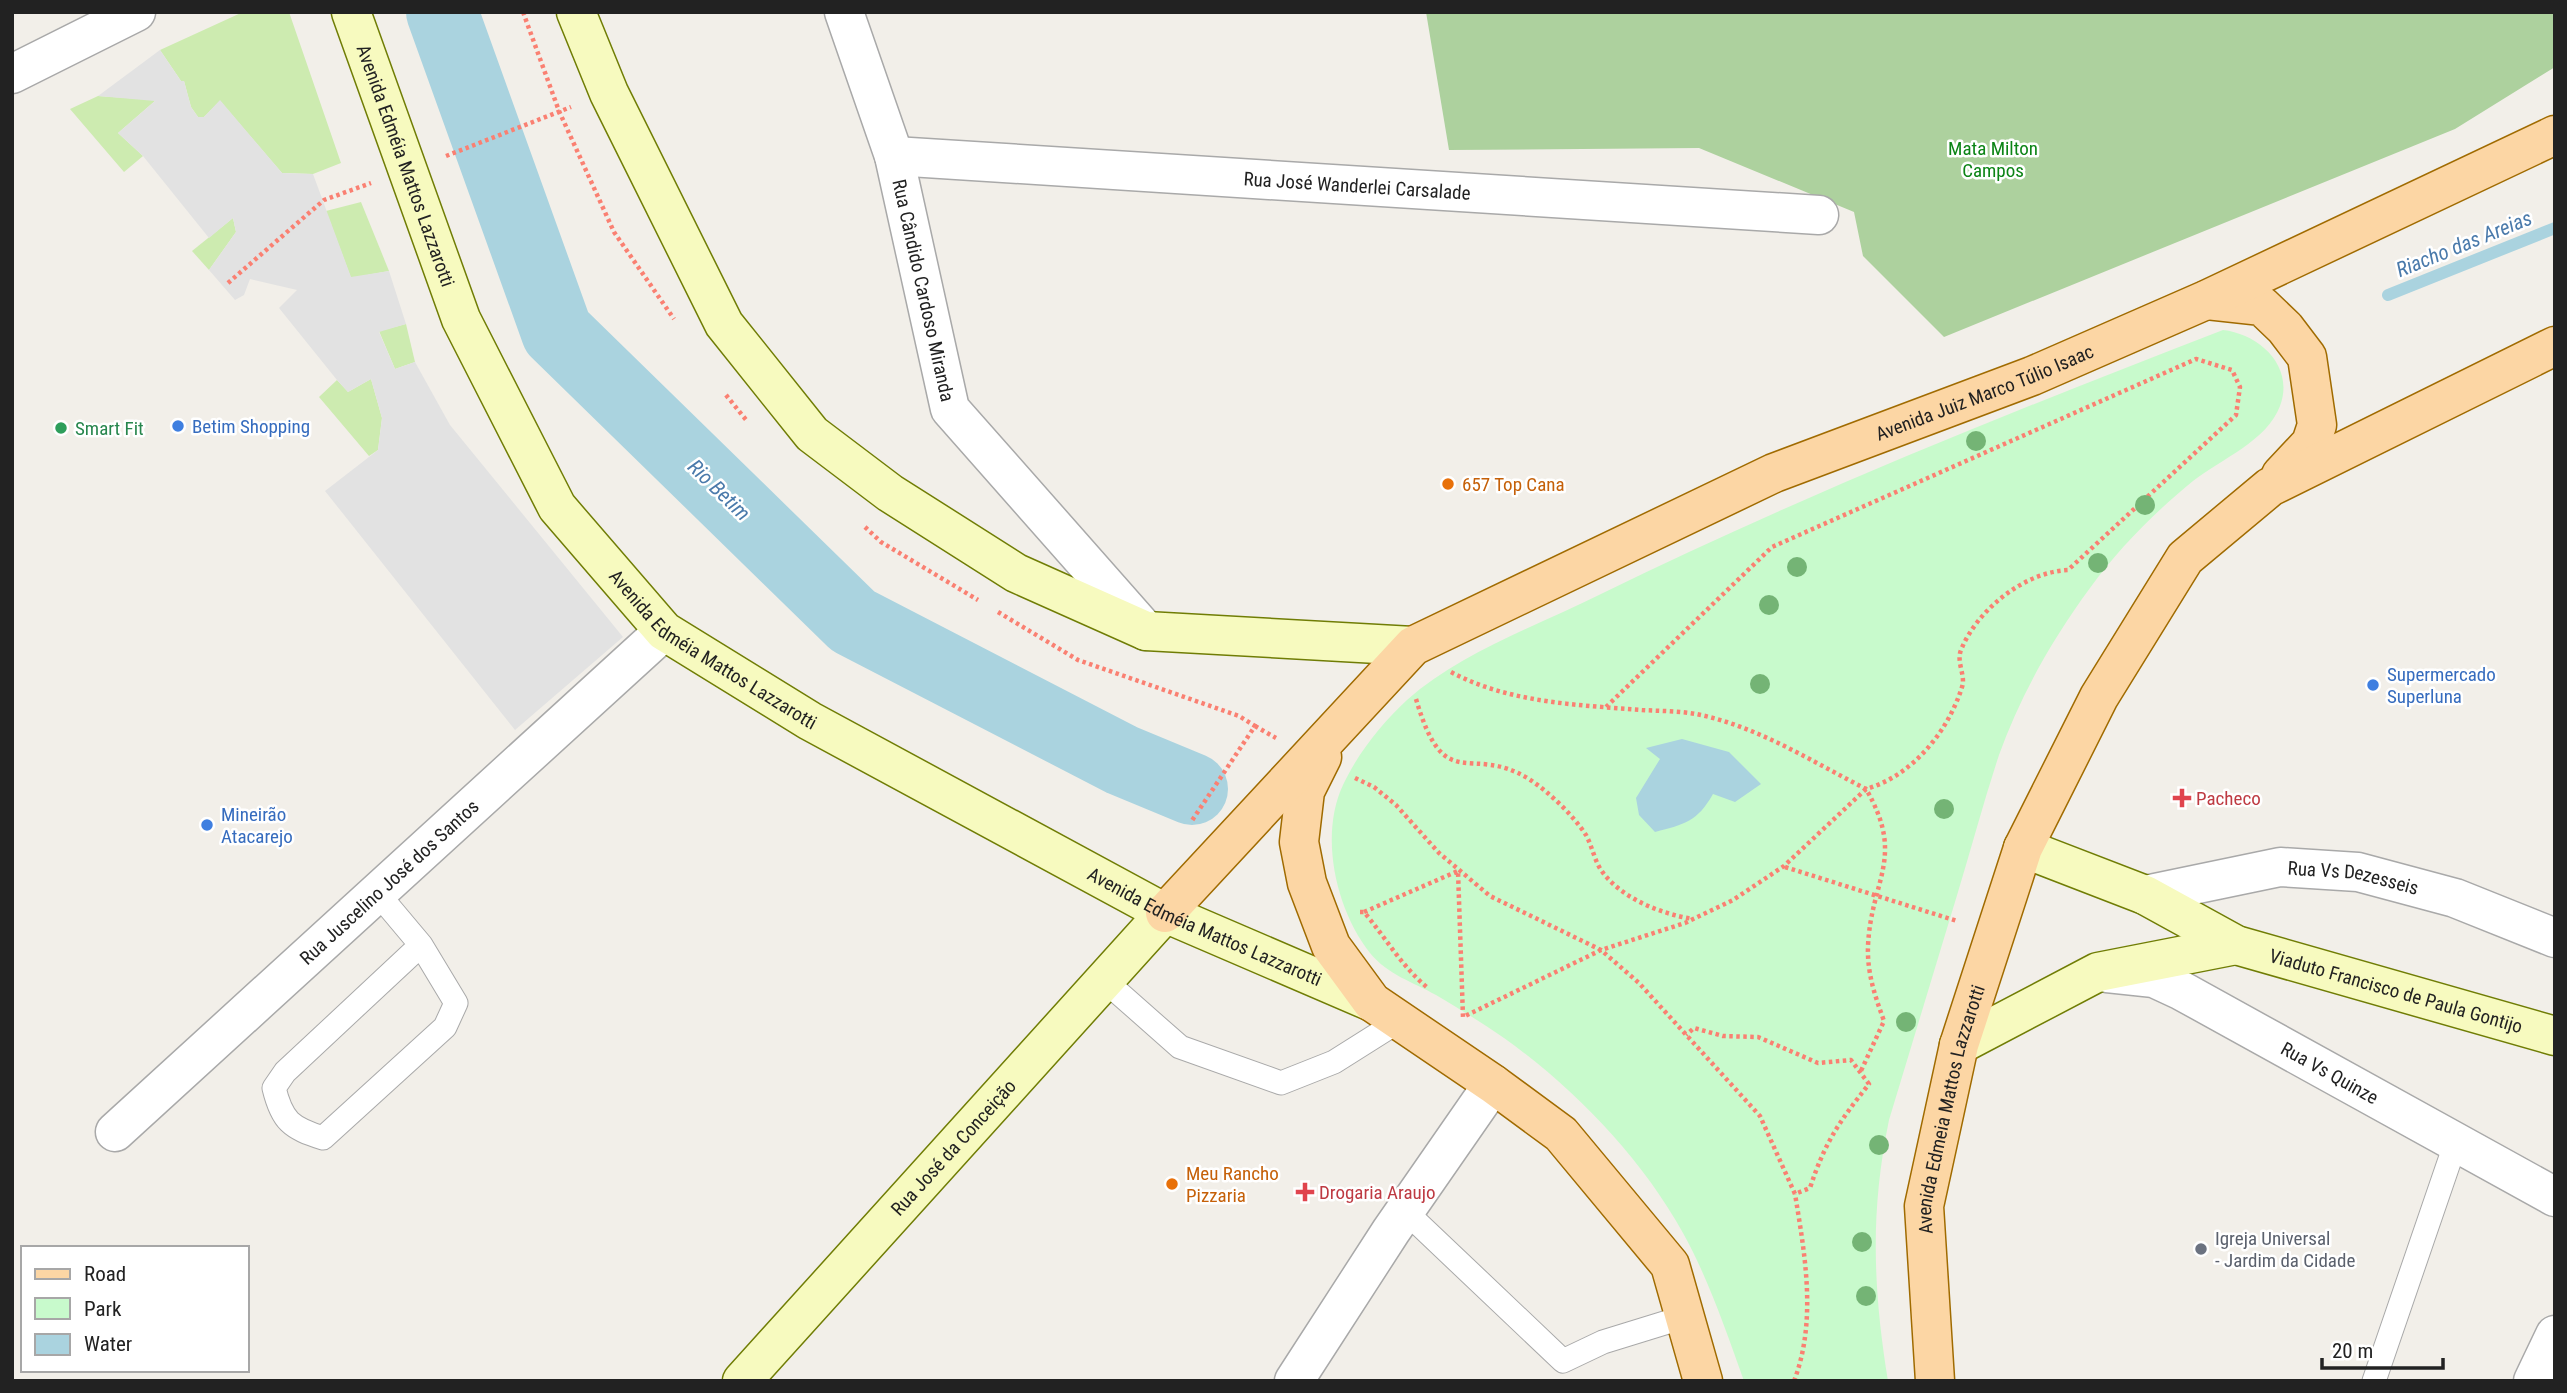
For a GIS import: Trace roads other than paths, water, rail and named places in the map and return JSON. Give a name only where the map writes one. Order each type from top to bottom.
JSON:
[{"type":"main road","name":"Avenida Edméia Mattos Lazzarotti","points":[[351,12],[461,319],[557,507],[664,631],[810,721],[1165,913],[1385,1011]]},
{"type":"main road","points":[[576,12],[609,93],[724,324],[812,433],[890,493],[1016,573],[1146,631],[1413,646]]},
{"type":"main road","name":"Avenida Juiz Marco Túlio Isaac","points":[[1413,646],[1774,473],[2032,376],[2206,300],[2555,135]]},
{"type":"main road","points":[[2023,848],[2099,696],[2185,558],[2270,486],[2312,443],[2317,425],[2307,357],[2286,328],[2262,306],[2206,300]]},
{"type":"main road","points":[[2270,486],[2555,346]]},
{"type":"main road","points":[[1165,913],[1323,748],[1413,646]]},
{"type":"main road","points":[[1323,748],[1305,791],[1299,842],[1304,873],[1320,923],[1331,946],[1385,1011],[1561,1134],[1670,1265],[1703,1381]]},
{"type":"main road","name":"Viaduto Francisco de Paula Gontijo","points":[[2023,848],[2145,895],[2236,945],[2555,1036]]},
{"type":"main road","name":"Avenida Edmeia Mattos Lazzarotti","points":[[1935,1381],[1924,1206],[1959,1045],[2023,848]]},
{"type":"main road","name":"Rua José da Conceição","points":[[742,1381],[1165,913]]},
{"type":"main road","name":"Viaduto Francisco de Paula Gontijo","points":[[1959,1045],[2098,972],[2236,945]]},
{"type":"street","points":[[12,74],[136,12]]},
{"type":"street","name":"Rua Cândido Cardoso Miranda","points":[[844,12],[894,156],[950,409],[1146,631]]},
{"type":"street","name":"Rua José Wanderlei Carsalade","points":[[894,156],[1819,215]]},
{"type":"street","name":"Rua Juscelino José dos Santos","points":[[115,1132],[379,895],[664,631]]},
{"type":"street","name":"Rua Vs Dezesseis","points":[[2145,895],[2280,867],[2358,872],[2455,898],[2555,938]]},
{"type":"street","name":"Rua Vs Quinze","points":[[2098,972],[2154,978],[2163,982],[2555,1197]]},
{"type":"street","points":[[1294,1381],[1405,1211],[1493,1084]]},
{"type":"street","points":[[2533,1381],[2555,1335]]},
{"type":"lane","points":[[379,895],[421,945],[456,1003],[445,1027],[323,1138],[300,1131],[281,1114],[275,1088],[285,1072],[421,945]]},
{"type":"lane","points":[[1104,980],[1180,1046],[1281,1083],[1334,1062],[1385,1011]]},
{"type":"lane","points":[[2374,1381],[2456,1142]]},
{"type":"lane","points":[[1405,1211],[1565,1371],[1603,1342],[1684,1317]]},
{"type":"water","points":[[1682,739],[1729,752],[1761,784],[1735,802],[1713,794],[1696,816],[1674,827],[1655,832],[1639,815],[1636,798],[1660,759],[1646,748]]},
{"type":"waterway","name":"Rio Betim","points":[[442,12],[557,332],[853,621],[1122,760],[1192,789]]},
{"type":"waterway","name":"Riacho das Areias","points":[[2388,295],[2555,228]]},
{"type":"place","name":"Betim Shopping","points":[[178,426]]},
{"type":"place","name":"Smart Fit","points":[[61,428]]},
{"type":"place","name":"657 Top Cana","points":[[1448,484]]},
{"type":"place","name":"Supermercado Superluna","points":[[2373,685]]},
{"type":"place","name":"Pacheco","points":[[2182,798]]},
{"type":"place","name":"Mineirão Atacarejo","points":[[207,825]]},
{"type":"place","name":"Meu Rancho Pizzaria","points":[[1172,1184]]},
{"type":"place","name":"Drogaria Araujo","points":[[1305,1192]]},
{"type":"place","name":"Igreja Universal - Jardim da Cidade","points":[[2201,1249]]},
{"type":"park label","name":"Mata Milton Campos","points":[[1993,159]]}]
